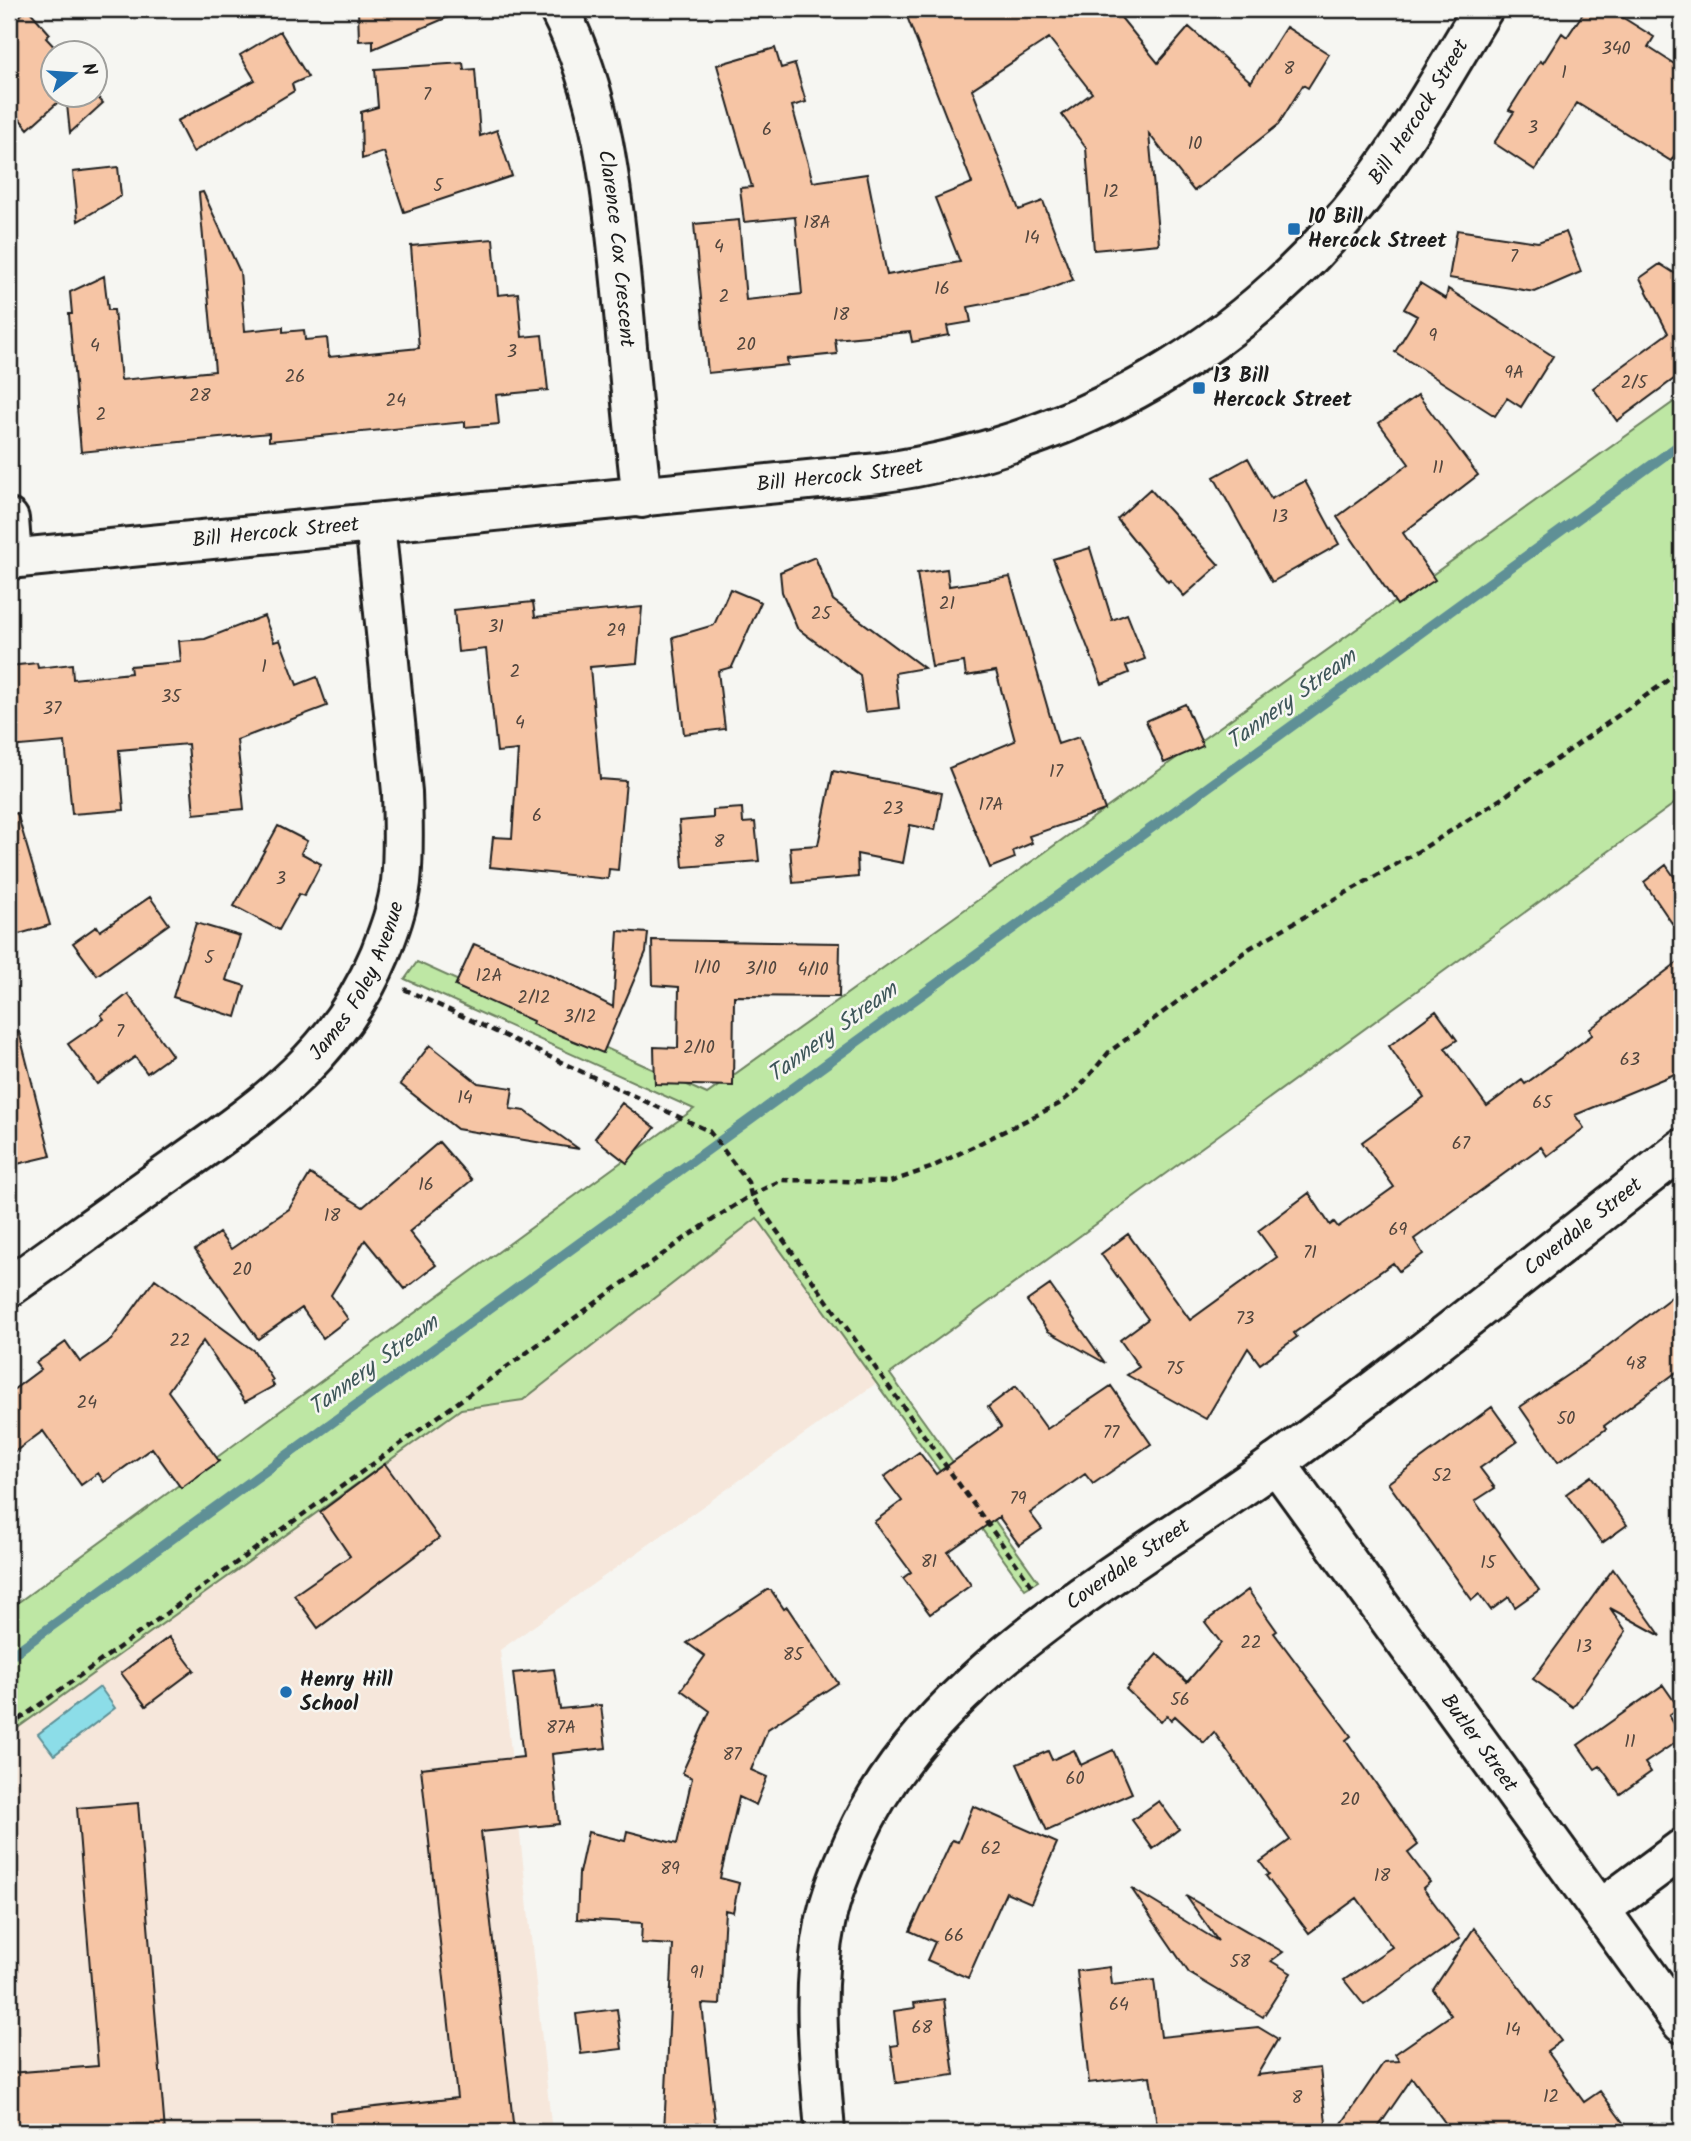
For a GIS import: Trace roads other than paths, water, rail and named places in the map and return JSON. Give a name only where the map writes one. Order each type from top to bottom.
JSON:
[{"type":"street","name":"Clarence Cox Crescent","points":[[559,9],[571,32],[592,94],[612,185],[642,498]]},
{"type":"street","name":"Bill Hercock Street","points":[[10,559],[879,473],[974,456],[1055,428],[1157,380],[1234,327],[1282,284],[1342,222],[1372,185],[1483,9]]},
{"type":"street","points":[[9,519],[10,559]]},
{"type":"street","name":"James Foley Avenue","points":[[9,1287],[254,1113],[299,1074],[345,1022],[371,974],[391,925],[401,884],[403,833],[402,792],[375,523]]},
{"type":"street","name":"Coverdale Street","points":[[825,2132],[818,2047],[818,1980],[825,1923],[856,1837],[906,1757],[941,1716],[984,1671],[1056,1617],[1276,1463],[1682,1149]]},
{"type":"street","name":"Butler Street","points":[[1276,1463],[1682,2023]]},
{"type":"street","points":[[1601,1909],[1682,1849]]},
{"type":"water","points":[[100,1687],[115,1708],[54,1755],[38,1734]]},
{"type":"waterway","name":"Tannery Stream","points":[[9,1657],[1682,443]]},
{"type":"place","name":"10 Bill Hercock Street","points":[[1294,229]]},
{"type":"place","name":"13 Bill Hercock Street","points":[[1199,388]]},
{"type":"place","name":"Henry Hill School","points":[[286,1692]]}]
